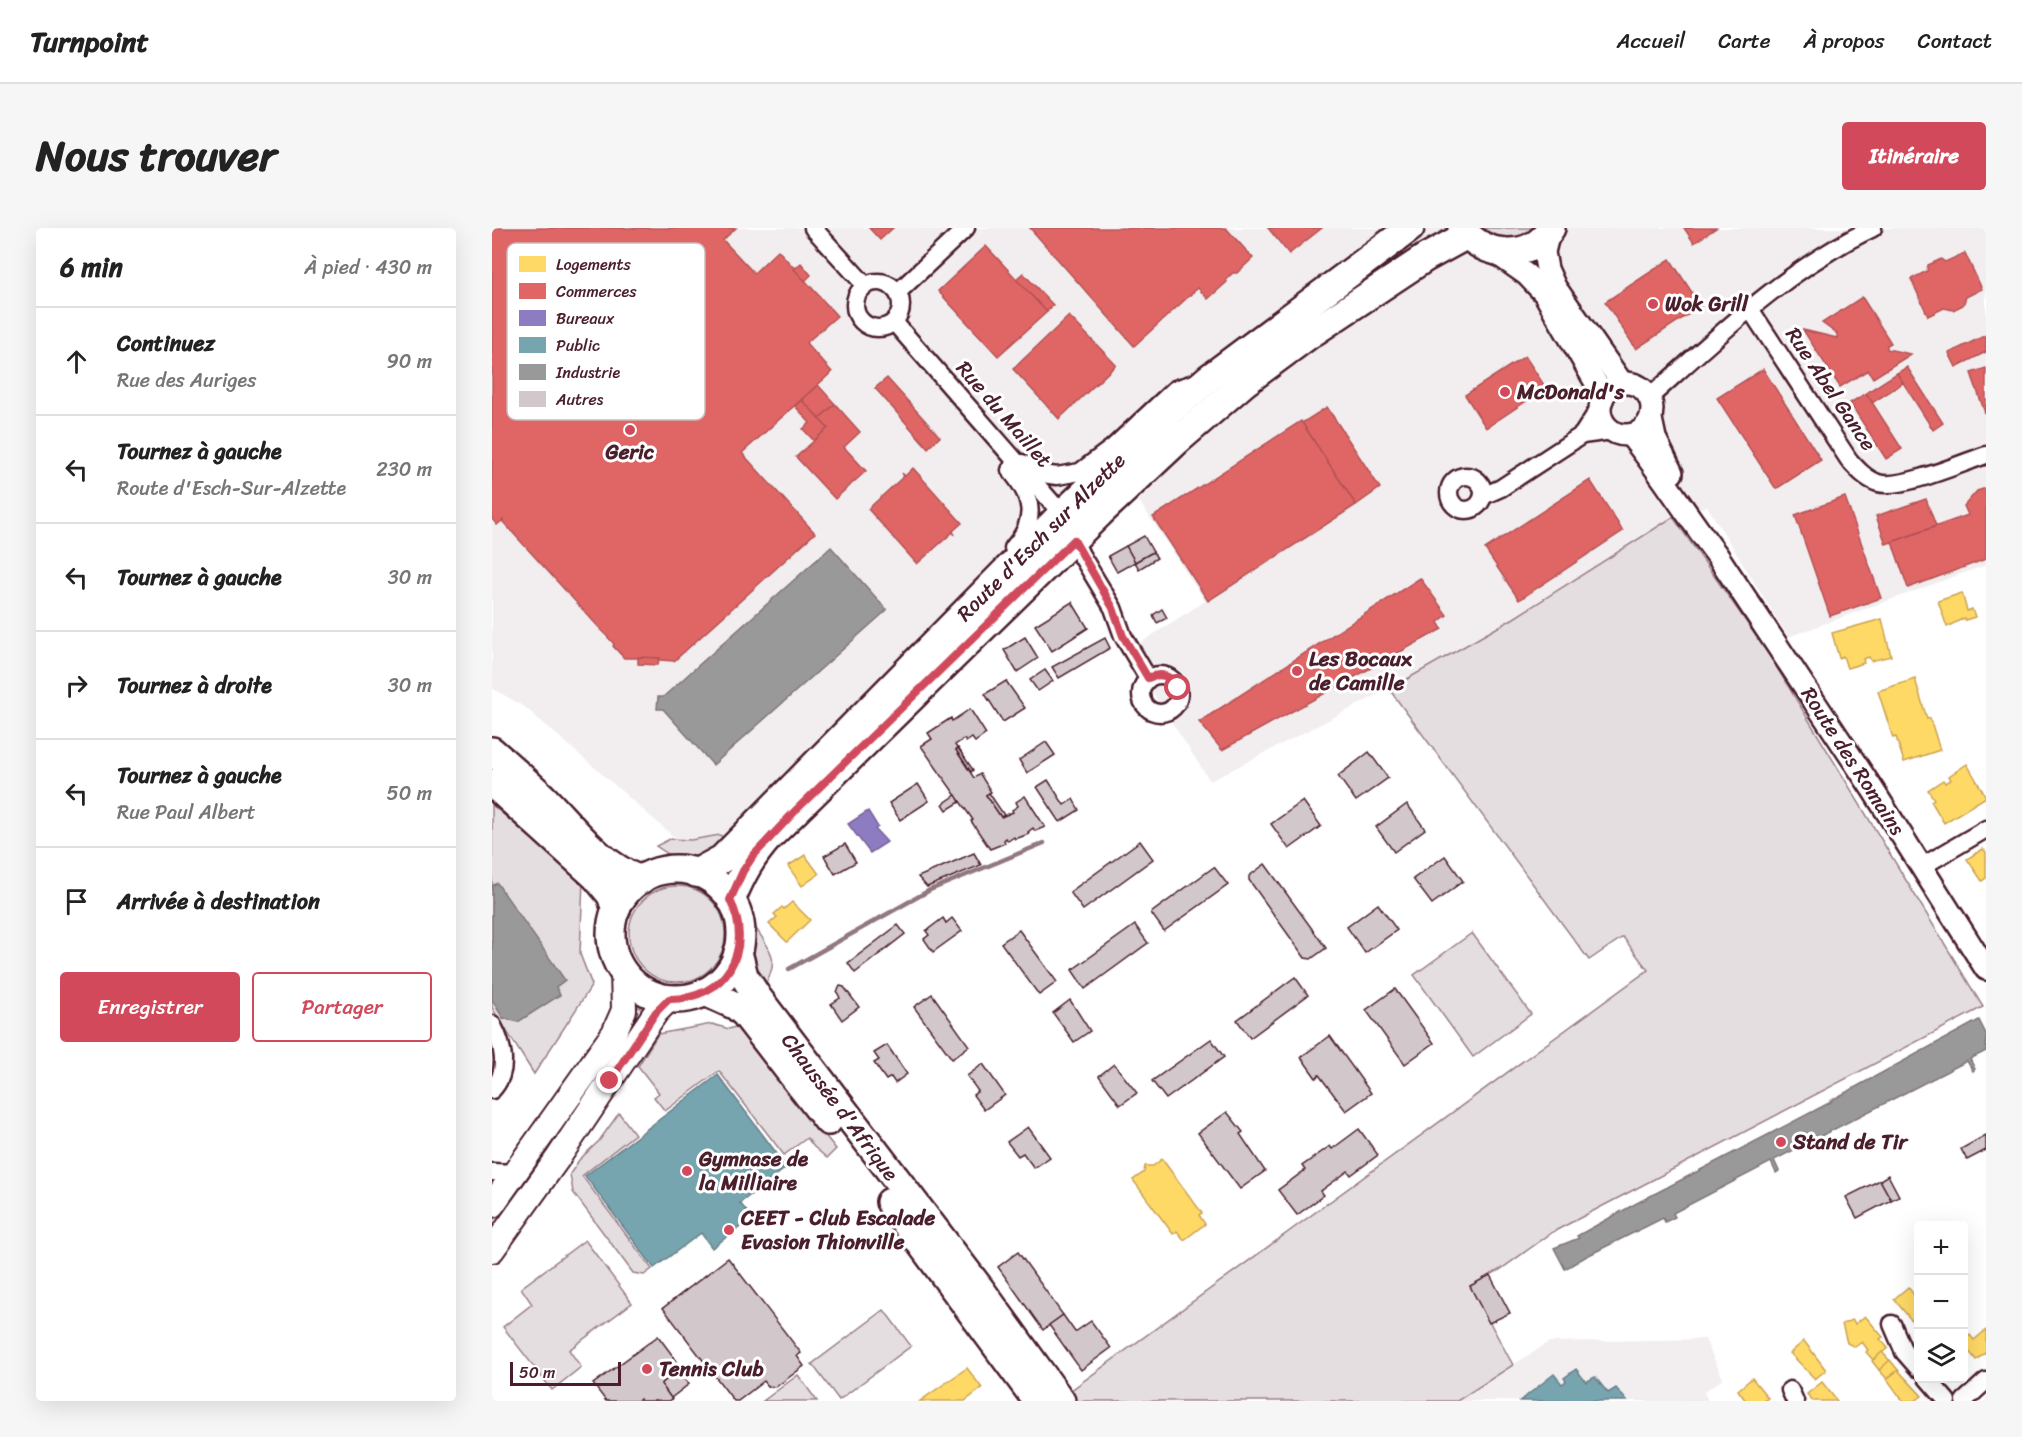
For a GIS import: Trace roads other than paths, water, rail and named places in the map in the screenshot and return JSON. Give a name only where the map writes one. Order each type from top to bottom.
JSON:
[{"type":"main road","name":"Route d'Esch sur Alzette","points":[[696,873],[722,859],[1062,514],[1209,378],[1410,228]]},
{"type":"main road","points":[[730,900],[743,871],[770,836],[1177,441],[1244,383],[1309,335],[1465,232],[1479,245],[1493,251],[1514,253],[1534,246],[1550,230]]},
{"type":"main road","points":[[492,751],[543,797],[609,864],[626,875],[641,880]]},
{"type":"main road","points":[[492,783],[596,877],[611,895],[616,910]]},
{"type":"main road","points":[[670,870],[696,873],[716,884],[730,900],[740,925],[738,952],[726,975],[705,992],[693,997],[669,999],[637,987],[623,972],[613,952],[611,931],[616,910],[630,888],[641,880],[670,870]]},
{"type":"main road","name":"Chaussée d'Afrique","points":[[738,952],[744,976],[758,998],[981,1290],[1061,1401]]},
{"type":"main road","points":[[492,1205],[504,1172],[614,1033],[624,1010],[623,972]]},
{"type":"main road","name":"Chaussée d'Afrique","points":[[705,992],[736,1006],[745,1014],[846,1144],[1037,1401]]},
{"type":"main road","points":[[492,1250],[558,1158],[656,1012],[669,999]]},
{"type":"street","points":[[813,228],[865,285]]},
{"type":"street","points":[[898,292],[966,228]]},
{"type":"street","points":[[1483,496],[1501,488],[1582,435],[1606,392],[1613,386],[1622,383],[1638,385],[1650,397],[1750,309],[1807,265],[1873,228]]},
{"type":"street","points":[[1550,230],[1544,252],[1546,269],[1622,383]]},
{"type":"street","name":"Route des Romains","points":[[1493,251],[1527,275],[1544,293],[1596,383],[1601,403],[1601,416],[1605,424],[1621,433],[1717,555],[1867,780],[1986,969]]},
{"type":"street","points":[[879,281],[893,287],[898,292],[901,308],[894,322],[888,326],[876,328],[860,319],[855,308],[855,301],[865,285],[879,281]]},
{"type":"street","name":"Rue Abel Gance","points":[[1750,309],[1849,460],[1858,471],[1875,483],[1887,485],[1918,478],[1986,455]]},
{"type":"street","name":"Rue du Maillet","points":[[894,322],[1062,514],[1074,540],[1113,608],[1123,636],[1148,678]]},
{"type":"street","points":[[1013,459],[1043,474],[1057,476],[1080,472],[1112,448],[1175,388],[1209,378]]},
{"type":"street","name":"Route des Romains","points":[[1650,397],[1652,411],[1650,419],[1654,438],[1668,467],[1697,513],[1717,555]]},
{"type":"street","points":[[1582,435],[1638,432],[1646,427],[1650,419]]},
{"type":"street","points":[[946,631],[987,575],[1023,536],[1030,517],[1028,499],[1024,489],[997,455],[982,424]]},
{"type":"street","points":[[1921,867],[1986,829]]},
{"type":"street","points":[[492,1024],[502,1048],[503,1061],[501,1073],[492,1090]]},
{"type":"street","points":[[1892,1324],[1904,1352],[1914,1363]]},
{"type":"street","points":[[1964,1401],[1986,1382]]},
{"type":"street","points":[[1932,1383],[1947,1401]]},
{"type":"waterway","points":[[789,969],[930,890],[1044,843]]},
{"type":"place","name":"Wok Grill","points":[[1653,304]]},
{"type":"place","name":"McDonald's","points":[[1505,392]]},
{"type":"place","name":"Geric","points":[[630,430]]},
{"type":"place","name":"Les Bocaux de Camille","points":[[1297,671]]},
{"type":"place","name":"Stand de Tir","points":[[1781,1142]]},
{"type":"place","name":"Gymnase de la Milliaire","points":[[687,1171]]},
{"type":"place","name":"CEET - Club Escalade Evasion Thionville","points":[[729,1230]]},
{"type":"place","name":"Tennis Club","points":[[647,1369]]}]
